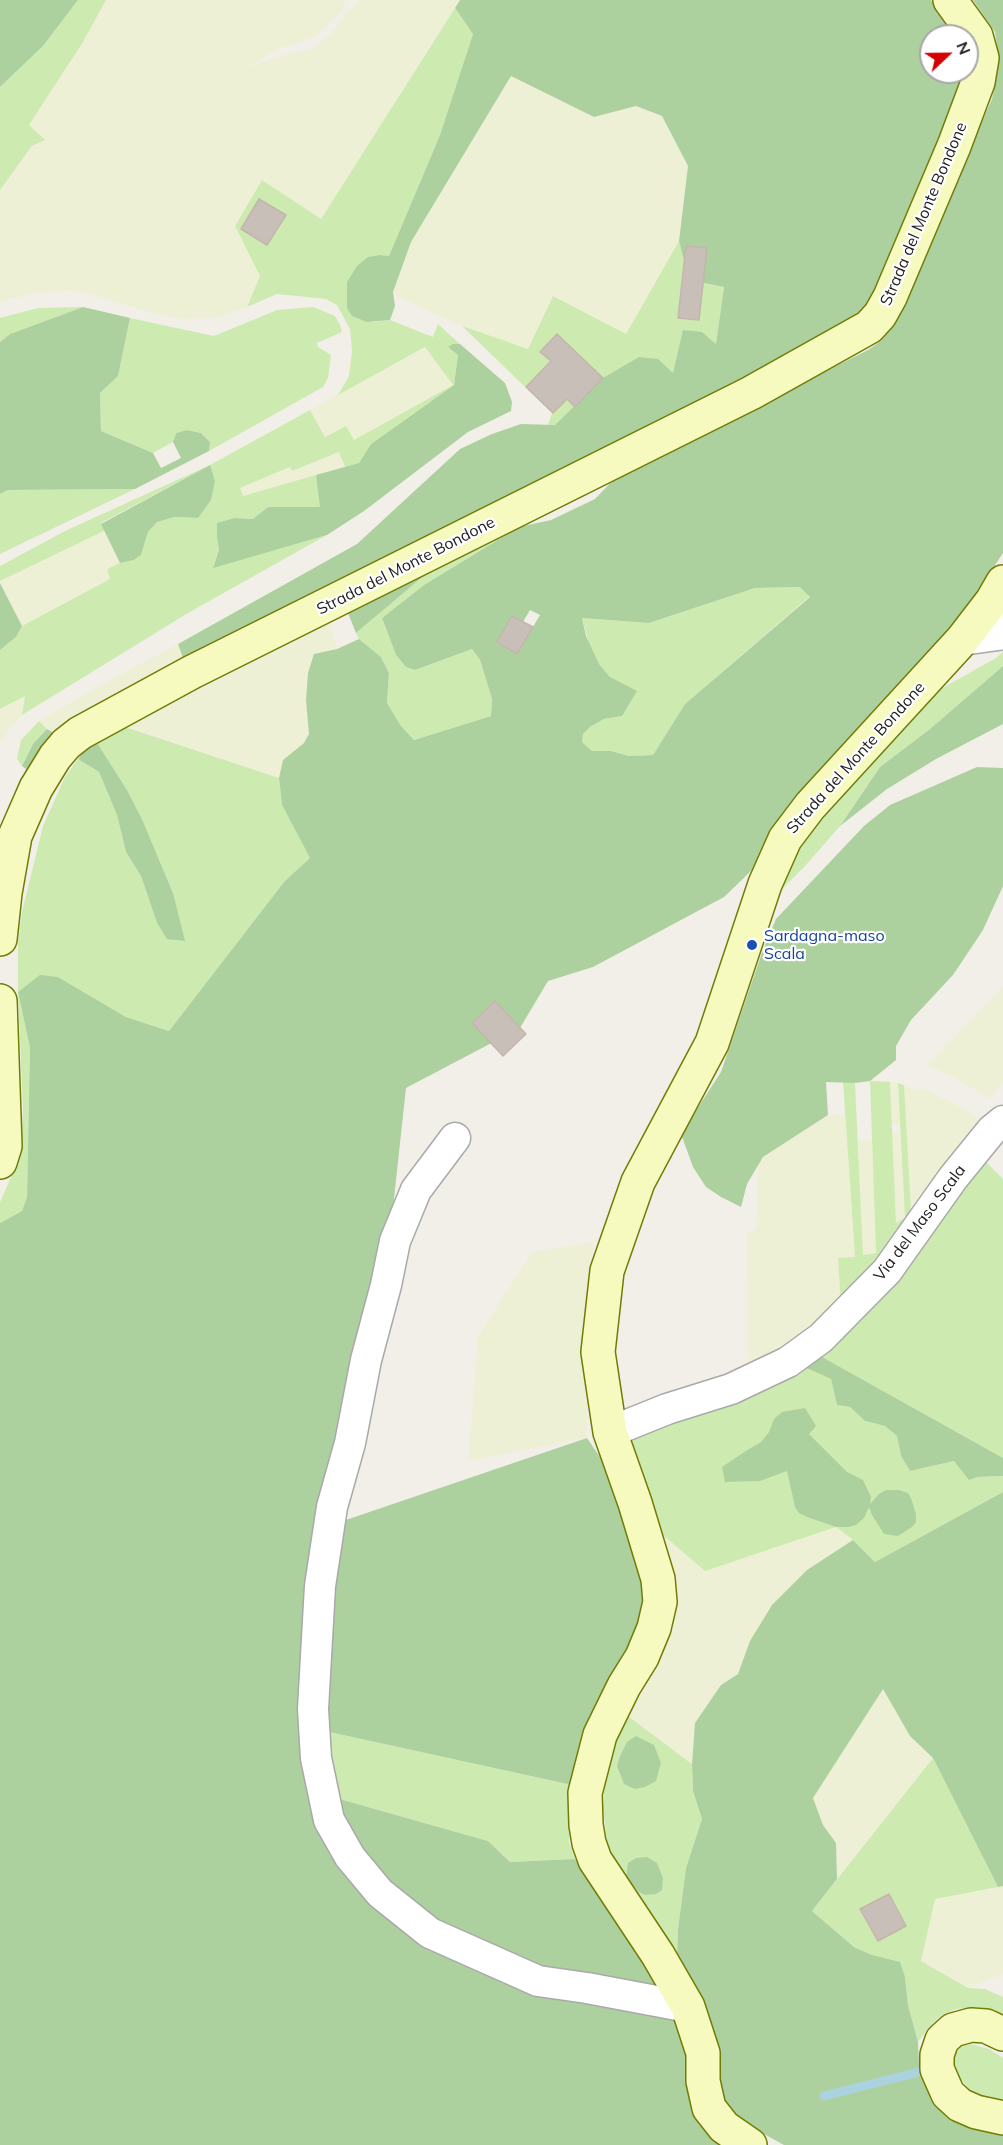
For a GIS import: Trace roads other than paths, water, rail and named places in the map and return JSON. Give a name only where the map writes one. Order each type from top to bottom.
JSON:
[{"type":"street","name":"Strada del Monte Bondone","points":[[0,939],[15,836],[36,788],[55,757],[80,733],[212,662],[751,393],[869,327],[880,315],[890,297],[954,146],[978,82],[982,58],[976,36],[950,0]]},
{"type":"street","name":"Strada del Monte Bondone","points":[[750,2145],[724,2127],[709,2108],[703,2081],[703,2053],[688,2007],[658,1955],[595,1860],[586,1825],[585,1793],[600,1735],[624,1686],[642,1657],[654,1628],[660,1602],[658,1579],[610,1432],[598,1352],[607,1271],[638,1182],[712,1043],[765,884],[784,839],[810,806],[962,639],[992,601],[1003,582]]},
{"type":"street","points":[[962,639],[998,635],[1003,627]]},
{"type":"street","points":[[0,1001],[5,1135],[5,1146],[0,1162]]},
{"type":"street","name":"Via del Maso Scala","points":[[610,1432],[667,1409],[731,1389],[788,1362],[821,1338],[887,1271],[953,1178],[992,1130],[1003,1121]]},
{"type":"street","points":[[455,1138],[416,1191],[395,1241],[366,1360],[350,1443],[332,1507],[320,1586],[314,1708],[316,1758],[329,1820],[350,1857],[380,1893],[430,1933],[538,1981],[688,2007]]},
{"type":"street","points":[[1003,2034],[986,2026],[971,2025],[953,2030],[942,2040],[937,2055],[937,2068],[948,2094],[960,2105],[976,2112],[1003,2118]]},
{"type":"waterway","points":[[824,2096],[923,2071]]},
{"type":"place","name":"Sardagna-maso Scala","points":[[752,945]]}]
